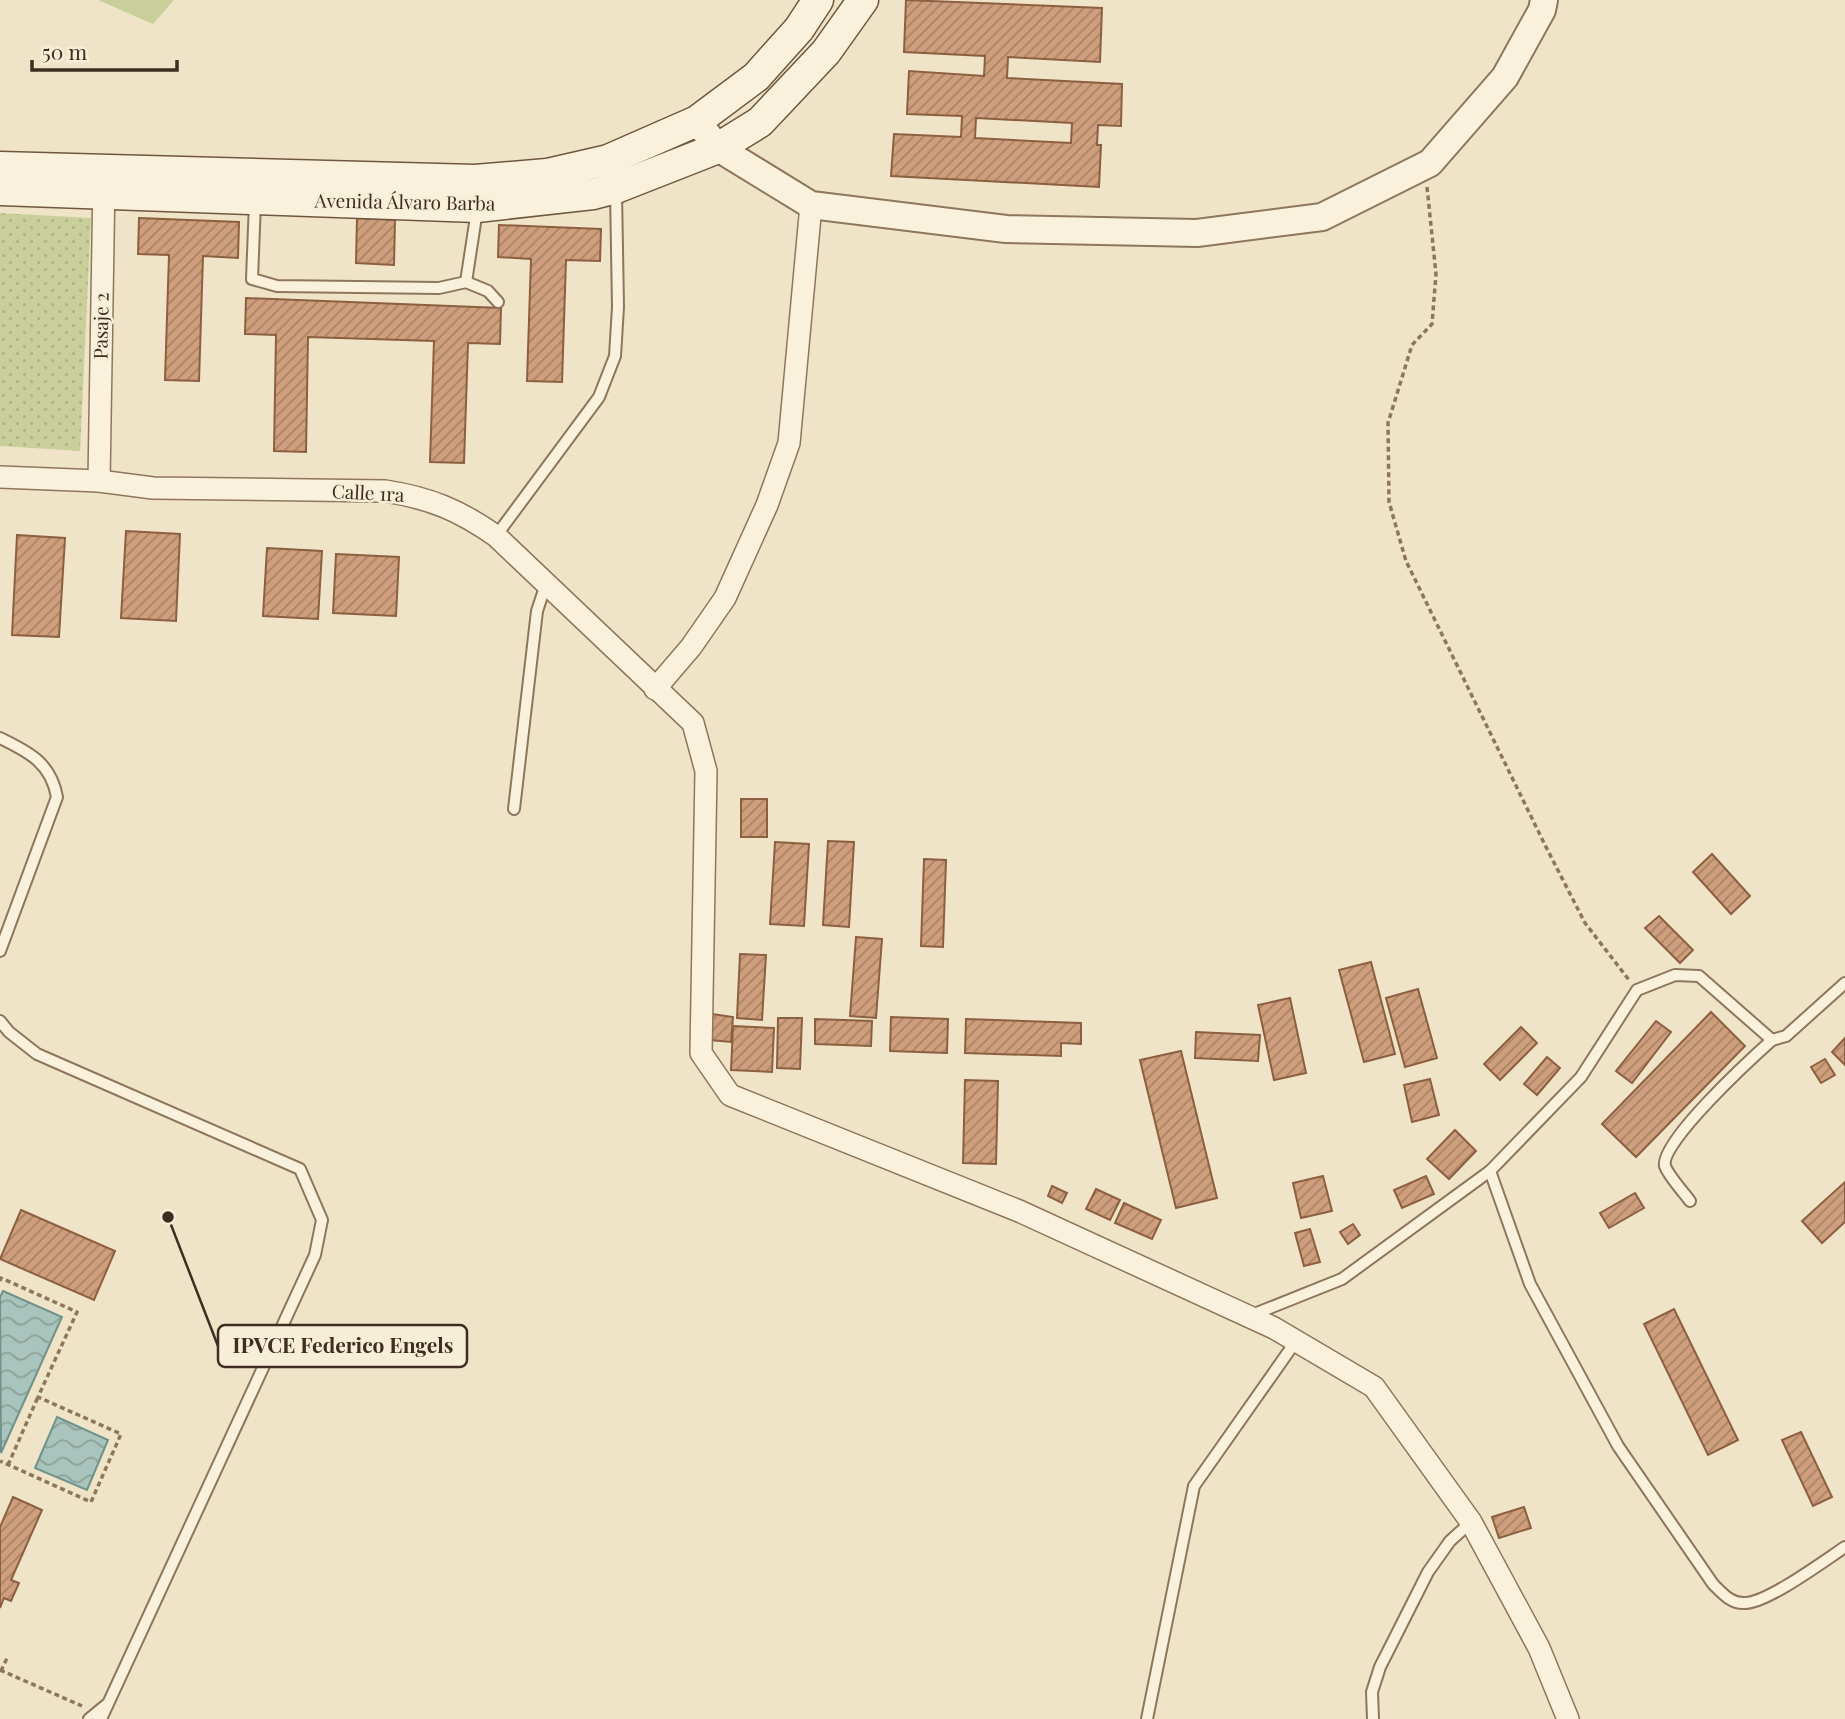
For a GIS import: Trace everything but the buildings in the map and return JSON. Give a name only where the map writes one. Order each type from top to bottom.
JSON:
[{"type":"main road","name":"Avenida Álvaro Barba","points":[[0,190],[104,182],[475,180],[547,174],[608,160],[697,121],[755,77],[799,29],[818,0]]},
{"type":"main road","name":"Avenida Álvaro Barba","points":[[0,167],[255,199],[477,207],[593,194],[616,188],[718,148],[760,122],[826,52],[863,0]]},
{"type":"street","points":[[697,121],[718,148],[811,205],[1006,229],[1197,233],[1322,217],[1430,163],[1505,77],[1542,10],[1544,0]]},
{"type":"street","name":"Pasaje 2","points":[[99,481],[104,182]]},
{"type":"street","points":[[655,689],[691,647],[725,597],[767,505],[789,443],[811,205]]},
{"type":"street","name":"Calle 1ra","points":[[0,477],[99,481],[153,488],[385,491],[419,496],[468,516],[496,536],[693,723],[706,771],[701,1053],[730,1095],[1019,1211],[1249,1316]]},
{"type":"street","points":[[1249,1316],[1374,1388],[1471,1522],[1539,1648],[1569,1719]]},
{"type":"lane","points":[[496,536],[599,397],[615,356],[618,307],[616,188]]},
{"type":"lane","points":[[255,199],[252,279],[277,286],[439,288],[466,282],[488,291],[498,302]]},
{"type":"lane","points":[[466,282],[477,207]]},
{"type":"lane","points":[[514,809],[537,611],[546,584]]},
{"type":"lane","points":[[0,738],[28,751],[42,763],[55,784],[57,797],[0,951]]},
{"type":"lane","points":[[1249,1316],[1342,1279],[1490,1171],[1581,1077],[1637,990],[1675,975],[1699,976],[1772,1040]]},
{"type":"lane","points":[[1690,1202],[1665,1166],[1666,1154],[1709,1102],[1750,1059],[1772,1040],[1786,1036],[1845,983]]},
{"type":"lane","points":[[0,1021],[9,1032],[37,1054],[300,1169],[322,1220],[316,1255],[107,1704],[96,1717]]},
{"type":"lane","points":[[1490,1171],[1530,1284],[1618,1446],[1713,1584],[1730,1600],[1744,1603],[1761,1599],[1845,1547]]},
{"type":"lane","points":[[1147,1719],[1195,1486],[1296,1341]]},
{"type":"lane","points":[[1373,1719],[1372,1692],[1380,1667],[1428,1572],[1450,1541],[1471,1522]]},
{"type":"path","points":[[1423,167],[1436,274],[1432,324],[1412,345],[1388,423],[1390,502],[1406,561],[1546,847],[1585,923],[1637,990]]},
{"type":"path","points":[[0,1281],[1,1278],[77,1312],[8,1465]]},
{"type":"path","points":[[0,1461],[91,1502],[121,1434],[38,1397]]},
{"type":"path","points":[[7,1658],[1,1670],[96,1717]]},
{"type":"green space","points":[[98,0],[174,0],[153,24]]},
{"type":"green space","points":[[0,213],[91,218],[80,451],[0,446]]},
{"type":"water","points":[[3,1291],[62,1317],[1,1453],[0,1297]]},
{"type":"water","points":[[57,1417],[108,1440],[87,1490],[35,1468]]},
{"type":"place","name":"IPVCE Federico Engels","points":[[168,1217]]}]
